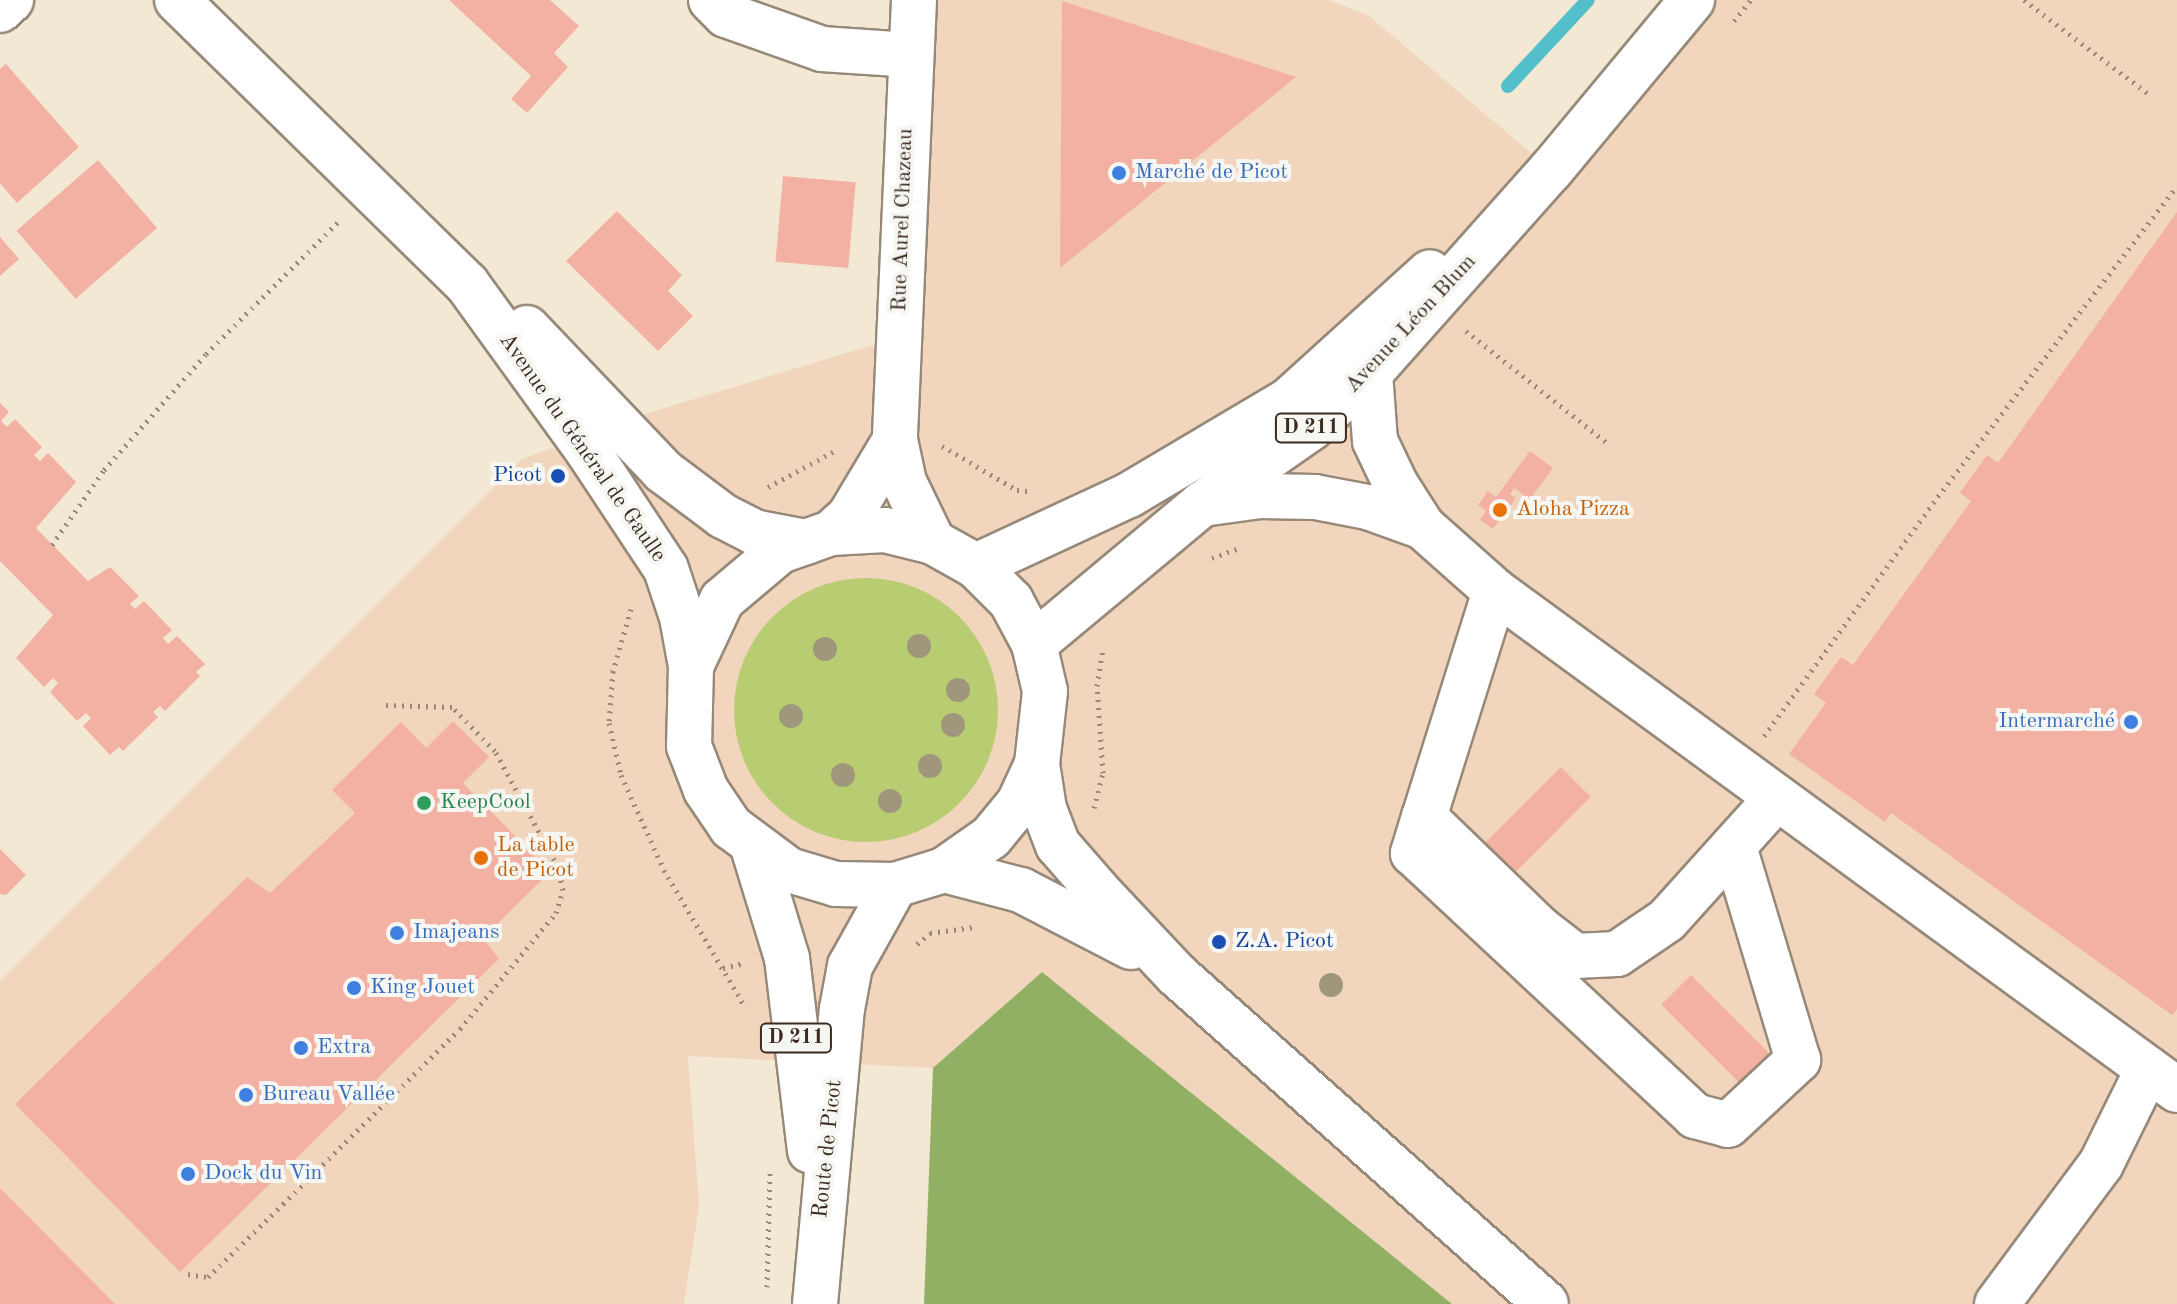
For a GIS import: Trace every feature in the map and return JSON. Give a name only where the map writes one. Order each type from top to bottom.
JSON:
[{"type":"main road","points":[[0,10],[11,0]]},
{"type":"main road","name":"Avenue du Général de Gaulle","points":[[177,0],[467,284],[666,569],[691,666]]},
{"type":"main road","points":[[711,0],[726,15],[822,49],[909,55]]},
{"type":"main road","name":"Rue Aurel Chazeau","points":[[914,0],[909,55],[910,441],[904,482],[933,542]]},
{"type":"main road","name":"Avenue Léon Blum","points":[[1034,644],[1202,504],[1311,428],[1370,373],[1551,170],[1692,0]]},
{"type":"main road","name":"Avenue Léon Blum","points":[[976,566],[1129,495],[1289,400],[1372,321],[1551,170]]},
{"type":"main road","name":"Avenue du Général de Gaulle","points":[[467,284],[520,320],[663,471],[723,516],[754,532],[818,537]]},
{"type":"main road","points":[[1370,373],[1375,441],[1423,527],[1495,591],[2163,1080],[1997,1304]]},
{"type":"main road","name":"Rue Aurel Chazeau","points":[[818,537],[849,517],[910,441]]},
{"type":"main road","points":[[1202,504],[1260,496],[1315,497],[1368,507],[1423,527]]},
{"type":"main road","points":[[1037,764],[1019,803],[991,837],[944,870],[895,885],[836,884],[789,870],[753,847],[731,827],[706,790],[689,746],[691,666],[722,600],[780,551],[818,537],[885,530],[933,542],[976,566],[1011,601],[1034,644],[1045,691],[1037,764],[1044,809],[1058,845],[1177,975],[1546,1304]]},
{"type":"main road","points":[[1495,591],[1413,853],[1695,1116],[1728,1125],[1798,1060],[1734,846]]},
{"type":"main road","points":[[1424,817],[1540,929],[1575,956],[1617,954],[1655,928],[1777,798]]},
{"type":"main road","name":"Route de Picot","points":[[753,847],[787,958],[819,1233]]},
{"type":"main road","points":[[944,870],[1021,890],[1080,917],[1177,975]]},
{"type":"main road","name":"Route de Picot","points":[[815,1304],[819,1233],[850,966],[895,885]]},
{"type":"path","points":[[2024,0],[2150,95]]},
{"type":"path","points":[[1762,739],[1933,503],[2177,186]]},
{"type":"path","points":[[52,545],[104,470],[206,354],[372,189]]},
{"type":"path","points":[[1465,330],[1606,442]]},
{"type":"path","points":[[910,441],[981,466],[1017,490],[1039,492]]},
{"type":"path","points":[[763,489],[839,448]]},
{"type":"path","points":[[1201,564],[1249,544]]},
{"type":"path","points":[[633,603],[613,671],[610,710],[621,775],[664,870],[731,982],[749,1023]]},
{"type":"path","points":[[1085,817],[1093,809],[1103,773],[1097,686],[1108,635]]},
{"type":"path","points":[[188,1274],[208,1277],[283,1204],[460,1029],[556,913],[563,890],[558,867],[495,751],[452,707],[386,705]]},
{"type":"path","points":[[909,949],[930,933],[983,925]]},
{"type":"path","points":[[767,1304],[770,1169]]},
{"type":"shaded area","points":[[910,0],[1329,0],[1369,16],[1551,170],[1692,0],[2177,0],[2177,1304],[1452,1304],[1042,972],[933,1068],[688,1056],[699,1206],[684,1304],[0,1304],[0,981],[522,459],[661,409],[890,340]]},
{"type":"green space","points":[[853,578],[879,578],[904,583],[928,593],[960,616],[976,636],[988,659],[996,684],[996,736],[988,761],[976,784],[960,804],[940,820],[904,837],[879,842],[853,842],[828,837],[804,827],[772,804],[756,784],[739,748],[734,723],[734,697],[739,672],[749,648],[772,616],[792,600],[828,583]]},
{"type":"green space","points":[[1042,972],[1452,1304],[924,1304],[933,1068]]},
{"type":"building","points":[[449,0],[550,0],[579,26],[554,53],[568,67],[527,113],[511,99],[531,76]]},
{"type":"building","name":"Marché de Picot","points":[[1062,1],[1296,77],[1060,268]]},
{"type":"building","points":[[6,64],[79,147],[17,203],[0,183],[0,69]]},
{"type":"building","points":[[98,160],[157,228],[76,299],[16,231]]},
{"type":"building","points":[[783,176],[856,182],[848,268],[776,262]]},
{"type":"building","points":[[617,211],[682,275],[668,291],[693,316],[658,351],[566,261]]},
{"type":"building","points":[[2177,212],[2177,1009],[2172,1015],[1891,813],[1885,822],[1789,754],[1826,703],[1814,694],[1841,657],[1853,665],[1971,501],[1960,493],[1987,455],[1998,463]]},
{"type":"building","points":[[0,237],[19,259],[0,276]]},
{"type":"building","points":[[0,403],[9,412],[1,421],[7,427],[15,419],[42,447],[34,455],[40,461],[48,453],[76,482],[36,528],[88,581],[110,567],[139,596],[130,604],[135,609],[144,601],[172,630],[163,638],[168,644],[177,636],[205,664],[196,672],[200,676],[165,711],[160,706],[153,712],[158,717],[123,751],[119,747],[110,755],[83,726],[91,718],[86,713],[77,721],[50,692],[58,683],[53,678],[44,687],[16,658],[53,615],[0,561]]},
{"type":"building","points":[[1530,451],[1553,468],[1530,499],[1514,488],[1510,494],[1516,498],[1493,529],[1480,520],[1486,511],[1478,505],[1488,491],[1496,497]]},
{"type":"building","points":[[453,721],[489,757],[463,783],[550,872],[483,938],[499,959],[180,1272],[15,1104],[247,877],[270,893],[355,813],[332,790],[401,722],[426,748]]},
{"type":"building","points":[[1561,767],[1591,797],[1488,899],[1458,870]]},
{"type":"building","points":[[0,849],[26,875],[6,895],[0,894]]},
{"type":"building","points":[[1691,975],[1782,1066],[1752,1095],[1661,1005]]},
{"type":"building","points":[[0,1188],[115,1304],[0,1304]]},
{"type":"waterway","points":[[1508,86],[1588,0]]},
{"type":"place","name":"Marché de Picot","points":[[1119,173]]},
{"type":"place","name":"Picot","points":[[558,476]]},
{"type":"place","name":"Aloha Pizza","points":[[1500,510]]},
{"type":"place","name":"Intermarché","points":[[2131,722]]},
{"type":"place","name":"KeepCool","points":[[424,803]]},
{"type":"place","name":"La table de Picot","points":[[481,858]]},
{"type":"place","name":"Imajeans","points":[[397,933]]},
{"type":"place","name":"Z.A. Picot","points":[[1219,942]]},
{"type":"place","name":"King Jouet","points":[[354,988]]},
{"type":"place","name":"Extra","points":[[301,1048]]},
{"type":"place","name":"Bureau Vallée","points":[[246,1095]]},
{"type":"place","name":"Dock du Vin","points":[[188,1174]]}]
